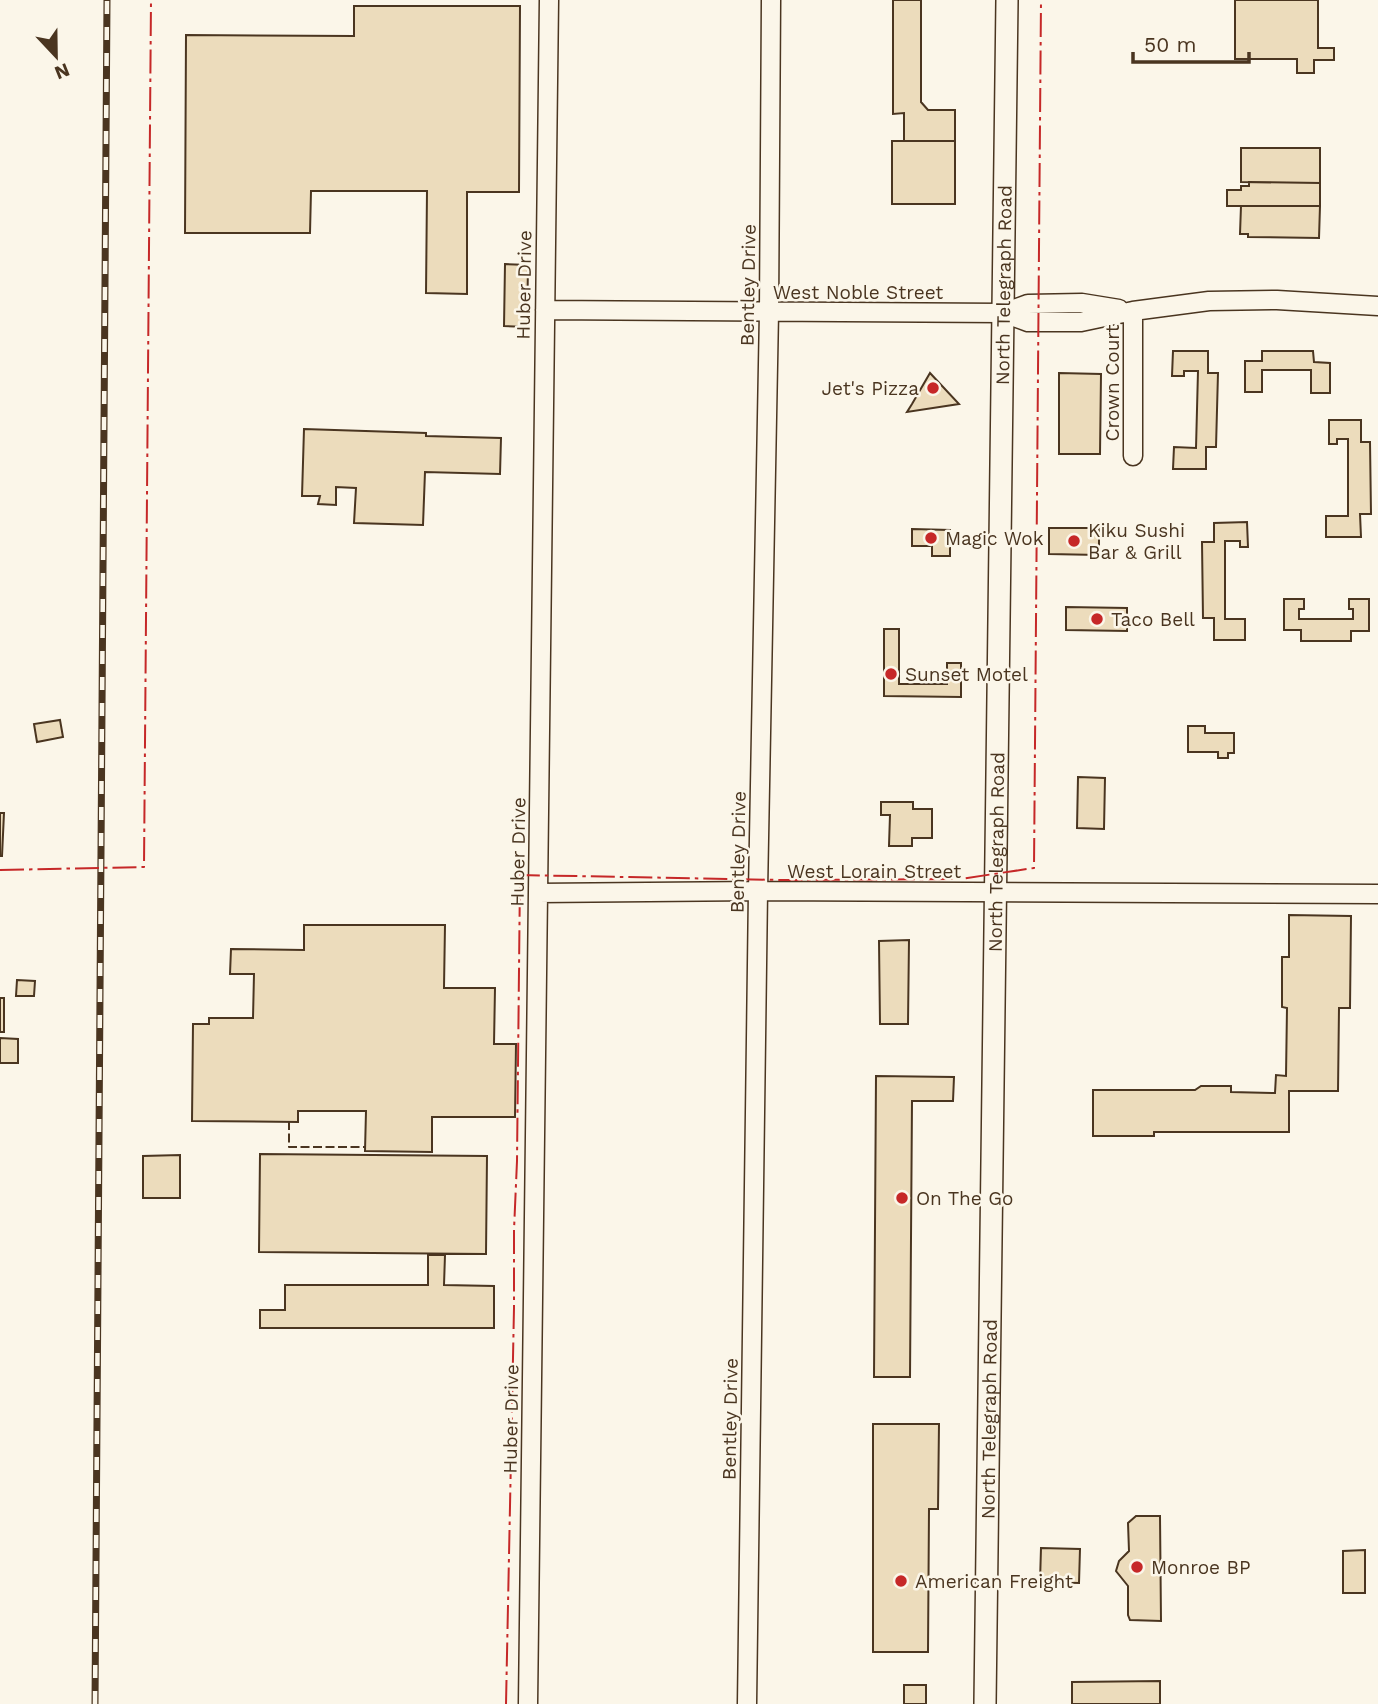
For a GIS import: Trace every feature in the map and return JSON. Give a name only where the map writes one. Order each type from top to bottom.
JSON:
[{"type":"main road","name":"North Telegraph Road","points":[[985,1704],[1007,0]]},
{"type":"street","name":"Huber Drive","points":[[528,1704],[549,0]]},
{"type":"street","name":"Bentley Drive","points":[[747,1704],[769,312],[771,0]]},
{"type":"street","name":"West Noble Street","points":[[545,310],[1003,313],[1028,322],[1081,322],[1133,311],[1248,299],[1378,306]]},
{"type":"street","name":"Crown Court","points":[[1133,311],[1133,456]]},
{"type":"street","name":"West Lorain Street","points":[[538,893],[758,891],[1378,894]]},
{"type":"building","points":[[893,0],[921,0],[921,102],[928,110],[955,110],[955,141],[904,141],[904,113],[893,114]]},
{"type":"building","points":[[1235,0],[1318,0],[1318,48],[1334,48],[1334,60],[1314,60],[1314,73],[1297,73],[1297,59],[1235,59]]},
{"type":"building","points":[[354,6],[520,6],[519,192],[467,192],[467,294],[426,293],[427,191],[311,191],[310,233],[185,233],[186,35],[354,36]]},
{"type":"building","points":[[892,141],[955,141],[955,204],[892,204]]},
{"type":"building","points":[[1241,148],[1320,148],[1320,183],[1241,182]]},
{"type":"building","points":[[1249,182],[1320,183],[1320,206],[1227,206],[1227,190],[1241,190],[1241,186],[1249,186]]},
{"type":"building","points":[[1241,206],[1320,206],[1319,238],[1248,237],[1248,234],[1240,234]]},
{"type":"building","points":[[505,264],[528,265],[527,327],[504,326]]},
{"type":"building","points":[[1173,351],[1208,351],[1208,373],[1218,373],[1216,447],[1206,447],[1206,469],[1173,469],[1174,447],[1196,448],[1198,371],[1184,371],[1184,376],[1172,376]]},
{"type":"building","points":[[1262,351],[1313,351],[1314,362],[1330,363],[1330,393],[1311,393],[1311,370],[1262,370],[1262,392],[1245,392],[1245,361],[1262,361]]},
{"type":"building","name":"Jet's Pizza","points":[[930,373],[959,404],[907,412],[912,404]]},
{"type":"building","points":[[1059,373],[1101,374],[1100,454],[1059,454]]},
{"type":"building","points":[[1329,420],[1361,420],[1361,442],[1370,442],[1371,514],[1360,514],[1361,537],[1326,537],[1326,516],[1348,516],[1348,439],[1337,439],[1337,444],[1329,444]]},
{"type":"building","points":[[304,429],[501,438],[500,474],[425,472],[423,525],[354,523],[356,488],[336,487],[336,505],[318,504],[320,496],[302,496]]},
{"type":"building","points":[[1247,522],[1248,547],[1240,547],[1240,541],[1225,541],[1225,619],[1245,619],[1245,640],[1214,640],[1214,618],[1203,618],[1202,542],[1214,542],[1214,523]]},
{"type":"building","name":"Kiku Sushi Bar & Grill","points":[[1049,528],[1099,528],[1099,555],[1049,554]]},
{"type":"building","name":"Magic Wok","points":[[912,529],[950,530],[950,556],[932,556],[932,546],[912,546]]},
{"type":"building","points":[[1284,599],[1304,599],[1304,609],[1299,609],[1299,619],[1353,619],[1349,599],[1369,599],[1369,631],[1351,631],[1351,641],[1301,641],[1301,630],[1284,630]]},
{"type":"building","name":"Taco Bell","points":[[1066,607],[1127,608],[1127,631],[1066,630]]},
{"type":"building","name":"Sunset Motel","points":[[884,629],[899,629],[899,684],[947,684],[947,663],[961,663],[961,697],[884,696]]},
{"type":"building","points":[[60,720],[63,737],[37,742],[34,724]]},
{"type":"building","points":[[1188,726],[1205,726],[1205,733],[1234,733],[1234,753],[1228,753],[1228,758],[1218,758],[1218,752],[1188,752]]},
{"type":"building","points":[[1078,777],[1105,778],[1104,829],[1077,828]]},
{"type":"building","points":[[881,802],[913,802],[913,809],[932,809],[932,838],[912,838],[912,846],[889,846],[890,815],[881,815]]},
{"type":"building","points":[[0,813],[4,813],[2,856],[0,856]]},
{"type":"building","points":[[1289,915],[1351,916],[1350,1008],[1339,1008],[1338,1091],[1289,1091],[1289,1132],[1154,1132],[1154,1136],[1093,1136],[1093,1090],[1195,1090],[1201,1086],[1231,1086],[1231,1092],[1275,1093],[1276,1075],[1286,1076],[1287,1008],[1282,1007],[1282,957],[1289,957]]},
{"type":"building","points":[[304,925],[445,925],[444,988],[495,988],[494,1044],[516,1044],[515,1117],[432,1117],[432,1152],[365,1151],[366,1111],[298,1111],[298,1122],[192,1121],[193,1024],[209,1024],[209,1018],[253,1018],[254,974],[230,974],[231,949],[304,950]]},
{"type":"building","points":[[909,940],[908,1024],[880,1024],[879,941]]},
{"type":"building","points":[[17,980],[35,981],[34,996],[16,996]]},
{"type":"building","points":[[0,998],[4,998],[4,1032],[0,1032]]},
{"type":"building","points":[[0,1038],[18,1039],[18,1063],[0,1063]]},
{"type":"building","points":[[876,1076],[954,1077],[953,1101],[912,1101],[910,1377],[874,1377]]},
{"type":"building","points":[[260,1154],[487,1156],[486,1254],[259,1252]]},
{"type":"building","points":[[180,1155],[180,1198],[143,1198],[143,1156]]},
{"type":"building","points":[[428,1255],[445,1255],[444,1285],[494,1286],[494,1328],[260,1328],[260,1310],[285,1310],[285,1285],[428,1285]]},
{"type":"building","name":"American Freight","points":[[873,1424],[939,1424],[938,1509],[929,1509],[928,1652],[873,1652]]},
{"type":"building","points":[[1136,1516],[1160,1516],[1161,1621],[1130,1620],[1128,1586],[1116,1571],[1119,1561],[1129,1551],[1128,1523]]},
{"type":"building","points":[[1041,1548],[1080,1549],[1079,1583],[1040,1582]]},
{"type":"building","points":[[1365,1550],[1365,1593],[1343,1593],[1343,1551]]},
{"type":"building","points":[[1160,1681],[1160,1704],[1072,1704],[1072,1682]]},
{"type":"building","points":[[904,1685],[926,1685],[926,1704],[904,1704]]},
{"type":"railway","points":[[95,1704],[107,0]]},
{"type":"fence","points":[[289,1121],[289,1147],[365,1147]]},
{"type":"power","points":[[0,870],[144,867],[151,0]]},
{"type":"power","points":[[506,1704],[520,875],[782,880],[960,879],[1034,868],[1041,0]]},
{"type":"place","name":"Jet's Pizza","points":[[933,388]]},
{"type":"place","name":"Magic Wok","points":[[931,538]]},
{"type":"place","name":"Kiku Sushi Bar & Grill","points":[[1074,541]]},
{"type":"place","name":"Taco Bell","points":[[1097,619]]},
{"type":"place","name":"Sunset Motel","points":[[891,674]]},
{"type":"place","name":"On The Go","points":[[902,1198]]},
{"type":"place","name":"Monroe BP","points":[[1137,1567]]},
{"type":"place","name":"American Freight","points":[[901,1581]]}]
